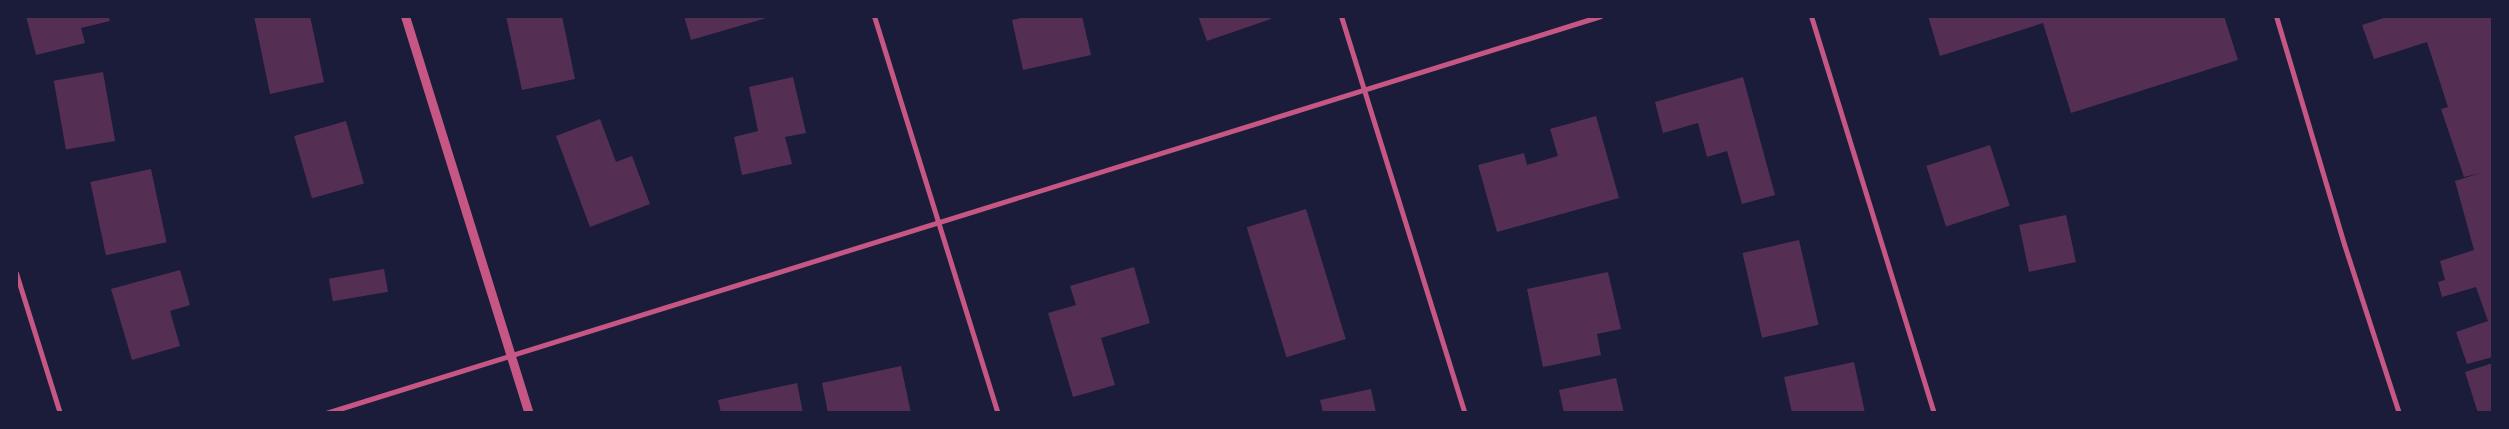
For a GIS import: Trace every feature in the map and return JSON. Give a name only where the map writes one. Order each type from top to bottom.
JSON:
[{"type":"street","points":[[405,16],[529,413]]},
{"type":"street","points":[[874,16],[998,413]]},
{"type":"street","points":[[1341,16],[1465,413]]},
{"type":"street","points":[[326,413],[1601,16]]},
{"type":"street","points":[[1811,16],[1934,413]]},
{"type":"street","points":[[2276,16],[2344,244],[2398,413]]},
{"type":"street","points":[[16,272],[60,413]]},
{"type":"building","points":[[26,16],[108,16],[110,21],[81,28],[85,43],[36,55]]},
{"type":"building","points":[[254,16],[310,16],[324,82],[270,94]]},
{"type":"building","points":[[506,16],[562,16],[575,79],[522,90]]},
{"type":"building","points":[[684,16],[770,16],[770,17],[691,40]]},
{"type":"building","points":[[1030,16],[1082,16],[1091,55],[1023,70],[1012,20]]},
{"type":"building","points":[[1198,16],[1270,16],[1271,19],[1207,41]]},
{"type":"building","points":[[1928,16],[2224,16],[2238,60],[2071,113],[2043,23],[1940,56]]},
{"type":"building","points":[[2390,16],[2493,16],[2493,357],[2467,364],[2456,332],[2488,321],[2476,287],[2442,297],[2438,282],[2445,280],[2440,261],[2474,250],[2455,181],[2481,173],[2464,177],[2441,109],[2448,107],[2427,42],[2374,59],[2362,25]]},
{"type":"building","points":[[103,72],[115,141],[66,150],[54,81]]},
{"type":"building","points":[[793,77],[806,133],[785,137],[792,164],[742,175],[734,137],[758,131],[749,87]]},
{"type":"building","points":[[1743,77],[1775,195],[1742,204],[1727,151],[1707,157],[1698,123],[1663,133],[1655,102]]},
{"type":"building","points":[[1596,116],[1619,198],[1497,232],[1478,165],[1524,153],[1527,165],[1558,156],[1550,129]]},
{"type":"building","points":[[600,119],[616,162],[632,156],[650,204],[590,227],[556,136]]},
{"type":"building","points":[[346,121],[364,183],[312,198],[294,136]]},
{"type":"building","points":[[1990,145],[2010,206],[1946,227],[1926,166]]},
{"type":"building","points":[[151,169],[167,242],[106,255],[90,182]]},
{"type":"building","points":[[1306,209],[1346,339],[1286,357],[1247,227]]},
{"type":"building","points":[[2066,215],[2076,262],[2029,272],[2019,225]]},
{"type":"building","points":[[1799,240],[1819,325],[1762,338],[1742,253]]},
{"type":"building","points":[[1134,267],[1150,323],[1101,338],[1115,385],[1073,397],[1048,313],[1076,305],[1070,286]]},
{"type":"building","points":[[384,269],[388,292],[333,301],[329,279]]},
{"type":"building","points":[[180,270],[190,305],[170,311],[180,346],[132,360],[111,289]]},
{"type":"building","points":[[1608,272],[1621,329],[1597,334],[1601,355],[1543,367],[1527,289]]},
{"type":"building","points":[[1854,362],[1865,413],[1792,413],[1784,377]]},
{"type":"building","points":[[2493,363],[2493,413],[2478,413],[2465,372]]},
{"type":"building","points":[[901,366],[911,413],[828,413],[822,383]]},
{"type":"building","points":[[1616,378],[1624,413],[1564,413],[1559,390]]},
{"type":"building","points":[[797,383],[803,413],[721,413],[718,400]]},
{"type":"building","points":[[1371,389],[1376,413],[1323,413],[1320,400]]}]
